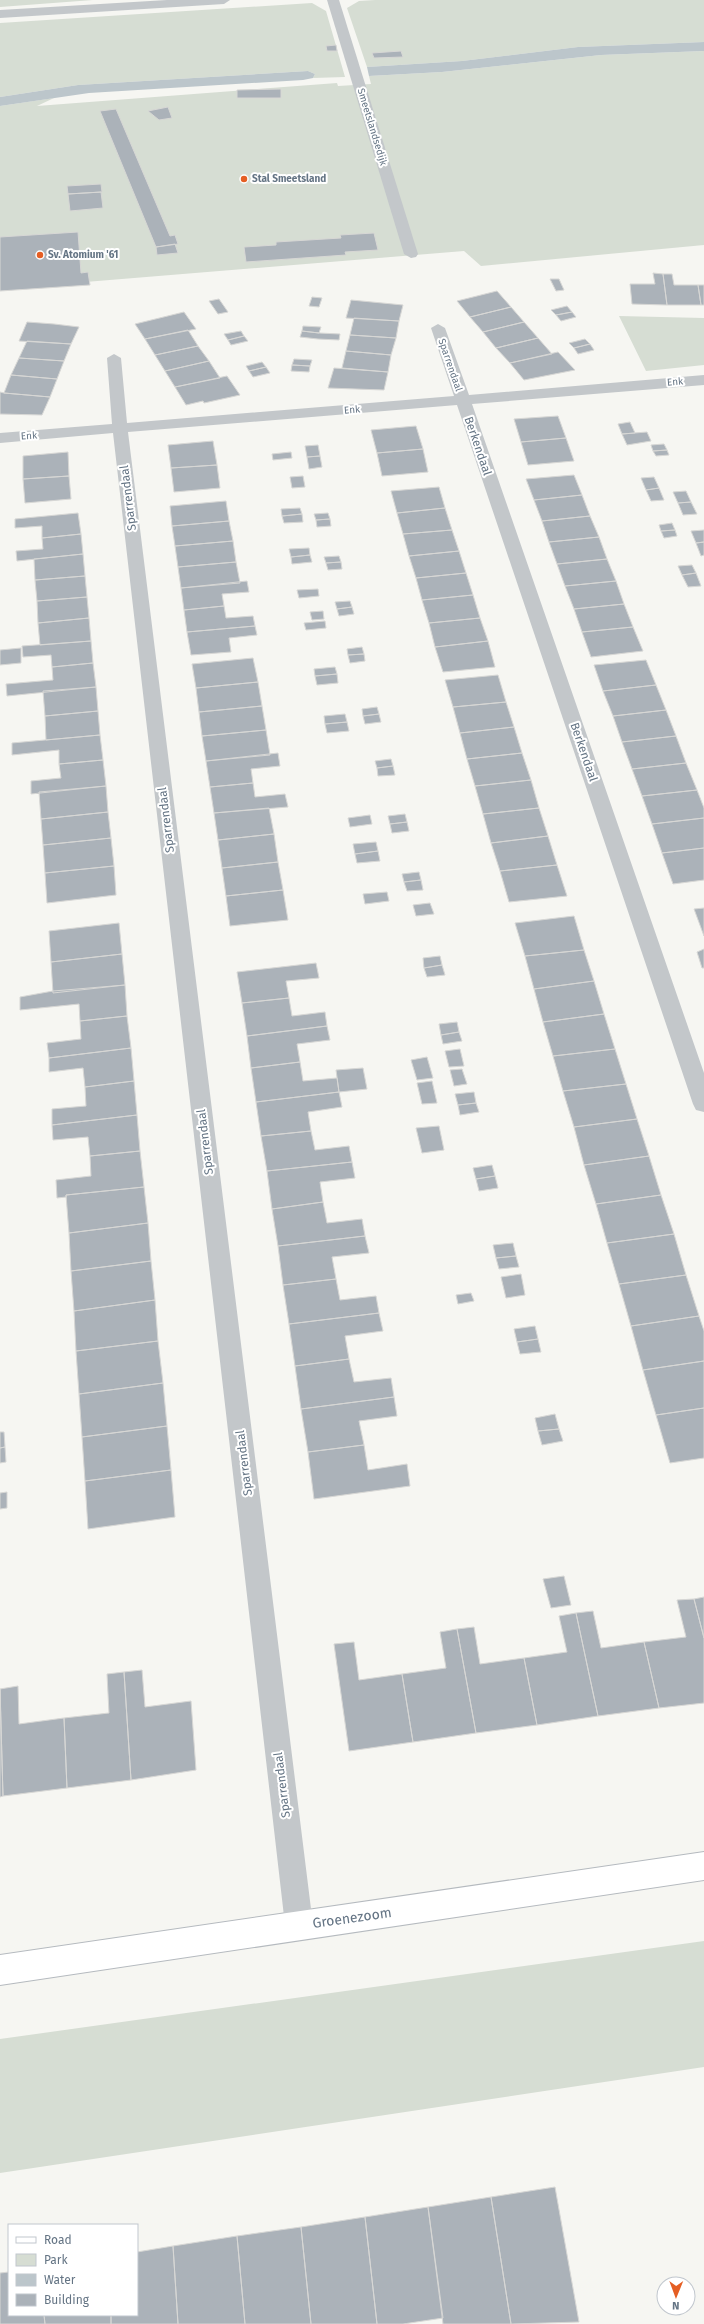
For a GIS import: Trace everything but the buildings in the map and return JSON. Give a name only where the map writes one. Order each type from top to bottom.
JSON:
[{"type":"street","points":[[0,14],[224,0]]},
{"type":"street","name":"Smeetslandsedijk","points":[[333,0],[411,254]]},
{"type":"street","name":"Sparrendaal","points":[[438,328],[463,401]]},
{"type":"street","name":"Sparrendaal","points":[[114,358],[120,430],[299,1925]]},
{"type":"street","name":"Enk","points":[[0,438],[120,430],[704,380]]},
{"type":"street","name":"Berkendaal","points":[[463,401],[704,1104]]},
{"type":"street","name":"Groenezoom","points":[[0,1970],[704,1866]]},
{"type":"green space","points":[[0,0],[93,0],[0,7]]},
{"type":"green space","points":[[704,0],[704,42],[578,47],[462,61],[367,67],[347,8],[359,1]]},
{"type":"green space","points":[[312,3],[326,11],[345,77],[313,78],[315,74],[308,71],[78,85],[0,97],[0,23]]},
{"type":"green space","points":[[704,51],[704,245],[481,266],[464,251],[0,289],[0,106],[54,98],[37,106],[337,83],[338,86],[371,84],[369,76],[442,72],[601,55]]},
{"type":"green space","points":[[619,316],[704,318],[704,365],[646,371]]},
{"type":"green space","points":[[704,1941],[704,2067],[0,2173],[0,2039]]},
{"type":"water","points":[[704,42],[704,51],[601,55],[442,72],[369,76],[367,67],[462,61],[578,47]]},
{"type":"water","points":[[308,71],[315,74],[313,78],[303,80],[89,93],[0,106],[0,97],[78,85]]},
{"type":"place","name":"Stal Smeetsland","points":[[244,179]]},
{"type":"place","name":"Sv. Atomium '61","points":[[40,255]]}]
